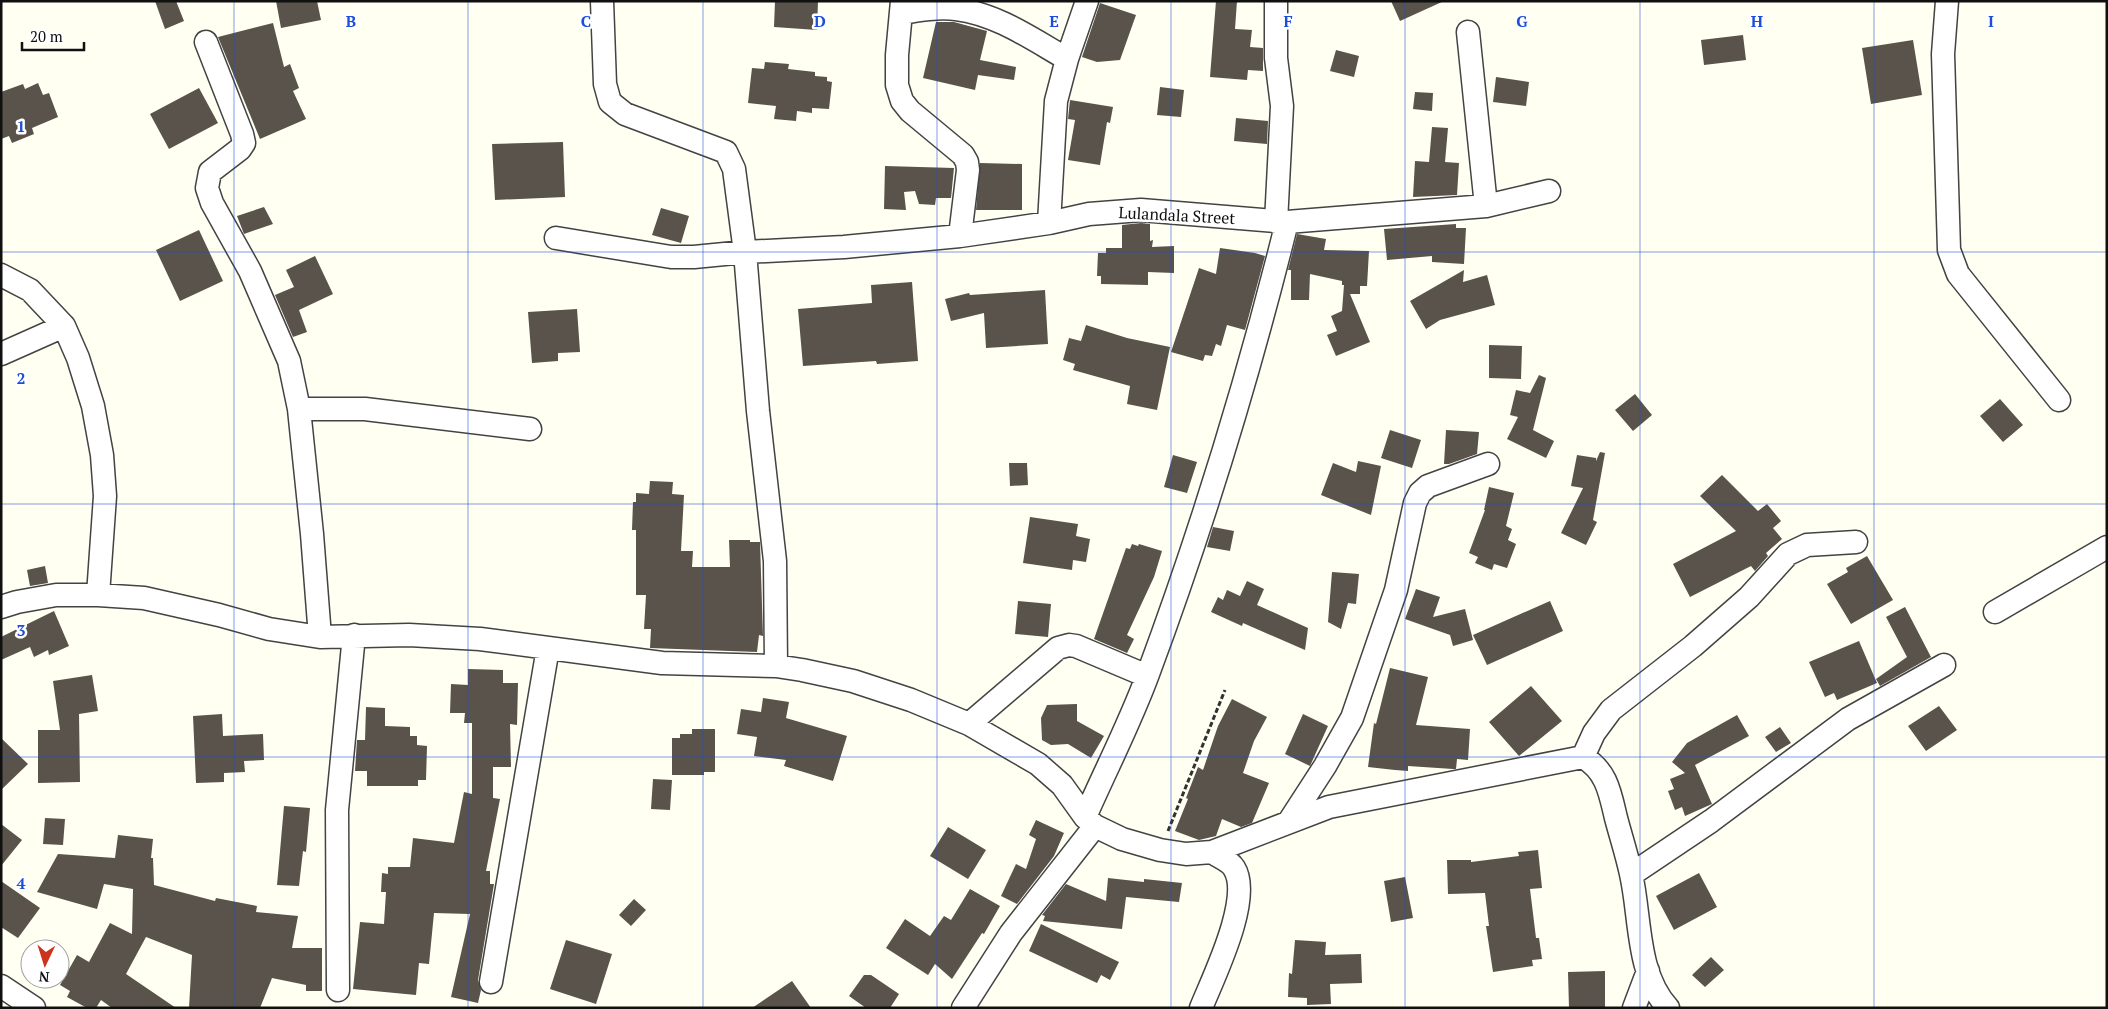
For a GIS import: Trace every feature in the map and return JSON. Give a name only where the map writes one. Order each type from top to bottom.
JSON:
[{"type":"street","points":[[602,1],[605,84],[610,102],[625,114],[726,152],[734,169],[745,252],[758,411],[775,561],[776,666]]},
{"type":"street","points":[[1049,224],[1056,101],[1067,59],[1087,1]]},
{"type":"street","points":[[962,1008],[1011,933],[1090,821],[1147,676],[1236,411],[1263,317],[1281,222],[1282,106],[1276,58],[1276,1]]},
{"type":"street","points":[[1947,1],[1943,54],[1949,250],[1958,274],[2059,400]]},
{"type":"street","points":[[960,236],[968,170],[967,162],[963,155],[910,111],[902,101],[897,84],[897,54],[902,7],[956,9],[988,16],[1067,59]]},
{"type":"street","points":[[1468,32],[1486,206]]},
{"type":"street","points":[[206,42],[244,143],[240,149],[210,172],[207,188],[212,203],[250,271],[289,361],[299,409],[320,636]]},
{"type":"street","name":"Lulandala Street","points":[[556,238],[671,258],[694,257],[745,252],[844,247],[960,236],[1049,224],[1088,214],[1141,210],[1281,222],[1486,206],[1549,191]]},
{"type":"street","points":[[1,275],[30,290],[64,326],[78,358],[93,406],[102,455],[105,496],[98,595]]},
{"type":"street","points":[[1,354],[64,326]]},
{"type":"street","points":[[299,409],[365,409],[530,429]]},
{"type":"street","points":[[1290,820],[1325,766],[1352,718],[1396,590],[1415,503],[1420,493],[1428,486],[1488,464]]},
{"type":"street","points":[[1583,757],[1594,733],[1611,710],[1693,646],[1742,603],[1788,554],[1807,545],[1856,542]]},
{"type":"street","points":[[1995,612],[2107,547]]},
{"type":"street","points":[[1,607],[56,595],[144,598],[219,615],[269,629],[320,636],[409,635],[480,639],[662,663],[776,666],[853,681],[911,700],[969,724],[1038,764],[1062,785],[1090,821],[1122,839],[1160,850],[1186,854],[1212,852],[1290,820],[1329,807],[1583,757],[1595,764],[1608,785],[1632,874],[1645,962],[1658,997],[1668,1008]]},
{"type":"street","points":[[338,990],[337,810],[354,636]]},
{"type":"street","points":[[969,724],[1058,648],[1068,645],[1076,646],[1147,676]]},
{"type":"street","points":[[491,982],[548,648]]},
{"type":"street","points":[[1632,874],[1711,821],[1848,719],[1944,664]]},
{"type":"street","points":[[1201,1008],[1236,917],[1238,882],[1235,869],[1230,863],[1212,852]]},
{"type":"street","points":[[1634,1008],[1648,971]]},
{"type":"street","points":[[1,986],[34,1008]]},
{"type":"path","points":[[1160,850],[1225,690]]},
{"type":"building","points":[[155,1],[176,1],[184,21],[165,29]]},
{"type":"building","points":[[276,1],[317,1],[321,20],[281,28]]},
{"type":"building","points":[[775,1],[818,1],[817,30],[774,27]]},
{"type":"building","points":[[1216,1],[1237,1],[1235,29],[1252,30],[1250,47],[1263,48],[1263,71],[1248,70],[1247,80],[1210,77]]},
{"type":"building","points":[[1391,1],[1444,1],[1400,21]]},
{"type":"building","points":[[1100,3],[1136,15],[1120,60],[1097,62],[1082,57]]},
{"type":"building","points":[[936,22],[954,22],[987,31],[980,60],[1016,67],[1014,80],[978,75],[975,90],[923,78]]},
{"type":"building","points":[[273,23],[284,67],[290,64],[299,88],[293,91],[306,119],[260,139],[218,37]]},
{"type":"building","points":[[1743,35],[1746,60],[1704,65],[1701,40]]},
{"type":"building","points":[[1913,40],[1922,95],[1871,104],[1862,48]]},
{"type":"building","points":[[1336,50],[1359,56],[1354,77],[1330,71]]},
{"type":"building","points":[[765,62],[789,64],[788,69],[815,72],[815,76],[827,77],[827,81],[832,82],[829,109],[812,108],[812,113],[797,111],[796,121],[774,119],[776,106],[748,103],[752,68],[764,69]]},
{"type":"building","points":[[1496,77],[1529,82],[1526,106],[1493,102]]},
{"type":"building","points":[[38,83],[43,95],[49,93],[58,117],[32,128],[34,134],[12,143],[9,136],[1,139],[1,92],[23,84],[25,89]]},
{"type":"building","points":[[1160,87],[1184,90],[1181,117],[1157,115]]},
{"type":"building","points":[[199,88],[218,123],[169,149],[150,114]]},
{"type":"building","points":[[1415,92],[1433,93],[1432,111],[1413,109]]},
{"type":"building","points":[[1070,100],[1113,107],[1110,123],[1107,122],[1100,165],[1068,160],[1075,120],[1068,119]]},
{"type":"building","points":[[1236,118],[1268,121],[1267,144],[1234,141]]},
{"type":"building","points":[[1432,127],[1448,128],[1445,162],[1459,163],[1457,195],[1413,197],[1415,161],[1429,162]]},
{"type":"building","points":[[563,142],[565,197],[495,200],[492,144]]},
{"type":"building","points":[[980,163],[1022,164],[1022,210],[976,210]]},
{"type":"building","points":[[885,166],[954,168],[951,198],[936,198],[935,205],[919,204],[915,191],[904,192],[906,210],[884,209]]},
{"type":"building","points":[[264,207],[273,224],[244,234],[237,216]]},
{"type":"building","points":[[661,208],[689,216],[681,243],[652,235]]},
{"type":"building","points":[[1150,224],[1150,241],[1153,240],[1152,247],[1174,246],[1174,273],[1148,272],[1148,285],[1101,284],[1101,276],[1097,276],[1098,253],[1106,253],[1106,248],[1122,248],[1122,225]]},
{"type":"building","points":[[1456,224],[1456,228],[1466,228],[1464,264],[1432,262],[1432,256],[1387,260],[1384,229]]},
{"type":"building","points":[[199,230],[223,281],[180,301],[156,250]]},
{"type":"building","points":[[1297,234],[1326,239],[1324,250],[1369,251],[1367,286],[1360,286],[1360,294],[1350,294],[1370,342],[1336,356],[1327,335],[1337,331],[1331,316],[1342,311],[1344,285],[1342,285],[1342,281],[1310,274],[1309,300],[1291,300],[1291,270],[1288,270]]},
{"type":"building","points":[[1220,248],[1265,256],[1245,330],[1227,325],[1221,346],[1216,344],[1212,356],[1205,355],[1203,361],[1171,352],[1199,268],[1216,274]]},
{"type":"building","points":[[315,256],[333,294],[299,310],[307,332],[293,337],[275,295],[294,287],[286,270]]},
{"type":"building","points":[[1464,270],[1463,282],[1487,275],[1495,305],[1440,320],[1426,329],[1410,301]]},
{"type":"building","points":[[912,282],[918,361],[877,364],[876,361],[803,366],[798,309],[872,303],[871,285]]},
{"type":"building","points":[[1045,290],[1048,344],[986,348],[984,313],[951,321],[945,299],[969,293],[970,295]]},
{"type":"building","points":[[577,309],[580,352],[558,353],[558,361],[532,363],[528,312]]},
{"type":"building","points":[[1086,325],[1127,338],[1170,347],[1157,410],[1127,404],[1130,386],[1073,370],[1075,364],[1063,360],[1069,338],[1081,341]]},
{"type":"building","points":[[1489,345],[1522,346],[1521,379],[1489,378]]},
{"type":"building","points":[[1539,375],[1546,378],[1533,430],[1554,441],[1546,458],[1507,439],[1518,417],[1510,415],[1516,390],[1530,393]]},
{"type":"building","points":[[1635,394],[1652,415],[1633,431],[1615,410]]},
{"type":"building","points":[[2000,399],[2023,425],[2003,442],[1980,416]]},
{"type":"building","points":[[1390,430],[1421,440],[1412,468],[1381,458]]},
{"type":"building","points":[[1446,430],[1479,432],[1477,454],[1444,464]]},
{"type":"building","points":[[1600,452],[1605,453],[1593,520],[1597,522],[1586,545],[1561,533],[1583,488],[1571,486],[1577,455],[1596,458],[1596,461]]},
{"type":"building","points":[[1173,455],[1197,462],[1187,493],[1164,487]]},
{"type":"building","points":[[1358,461],[1381,466],[1371,515],[1321,495],[1333,463],[1356,472]]},
{"type":"building","points":[[1009,463],[1027,463],[1028,485],[1010,486]]},
{"type":"building","points":[[1722,475],[1758,511],[1767,504],[1781,521],[1773,528],[1782,539],[1766,553],[1768,556],[1755,571],[1751,566],[1690,597],[1673,564],[1736,531],[1700,496]]},
{"type":"building","points":[[650,481],[673,482],[672,494],[684,495],[681,551],[693,551],[692,567],[730,567],[729,540],[760,542],[763,636],[759,635],[757,652],[650,648],[651,629],[644,629],[646,595],[636,595],[636,530],[632,530],[633,502],[636,502],[636,493],[649,494]]},
{"type":"building","points":[[1489,487],[1514,493],[1506,526],[1512,529],[1508,540],[1516,544],[1507,568],[1494,564],[1492,570],[1475,563],[1478,557],[1469,553],[1485,510]]},
{"type":"building","points":[[1030,517],[1078,524],[1076,536],[1090,539],[1086,562],[1073,560],[1072,570],[1023,563]]},
{"type":"building","points":[[1213,527],[1234,531],[1230,551],[1207,547]]},
{"type":"building","points":[[1132,544],[1138,546],[1139,544],[1162,551],[1154,577],[1127,635],[1134,639],[1127,653],[1094,639],[1126,548],[1130,549]]},
{"type":"building","points":[[1867,556],[1893,600],[1851,624],[1827,584],[1848,572],[1846,568]]},
{"type":"building","points":[[45,566],[48,583],[30,586],[27,570]]},
{"type":"building","points":[[1332,572],[1359,574],[1356,604],[1348,603],[1341,629],[1328,622]]},
{"type":"building","points":[[1247,581],[1264,589],[1257,605],[1308,628],[1305,650],[1243,623],[1242,626],[1211,612],[1218,597],[1223,600],[1227,590],[1240,596]]},
{"type":"building","points":[[1416,589],[1440,597],[1433,617],[1465,609],[1473,640],[1453,646],[1450,635],[1405,619]]},
{"type":"building","points":[[1018,601],[1051,604],[1048,637],[1015,634]]},
{"type":"building","points":[[1550,601],[1563,631],[1487,665],[1473,635]]},
{"type":"building","points":[[1905,607],[1931,657],[1880,686],[1876,679],[1907,657],[1886,617]]},
{"type":"building","points":[[54,611],[69,646],[49,655],[48,650],[34,657],[30,647],[1,660],[1,637]]},
{"type":"building","points":[[1859,641],[1877,683],[1837,700],[1834,693],[1825,697],[1809,662]]},
{"type":"building","points":[[1390,668],[1428,677],[1416,725],[1470,729],[1468,760],[1457,759],[1456,769],[1408,766],[1408,771],[1368,767],[1374,723],[1376,724]]},
{"type":"building","points":[[468,669],[503,670],[503,683],[518,683],[517,725],[510,724],[511,767],[493,767],[493,798],[500,799],[486,871],[490,871],[490,884],[494,884],[478,980],[481,990],[478,1003],[451,997],[470,914],[434,913],[429,964],[419,963],[416,995],[353,989],[360,922],[384,924],[386,892],[381,892],[382,873],[388,874],[388,867],[410,867],[413,838],[454,843],[464,792],[472,794],[472,723],[464,723],[465,713],[450,713],[451,684],[468,685]]},
{"type":"building","points":[[92,675],[98,711],[79,714],[80,782],[38,783],[38,730],[60,730],[53,681]]},
{"type":"building","points":[[1531,686],[1562,721],[1519,756],[1489,722]]},
{"type":"building","points":[[763,698],[789,702],[786,718],[847,736],[833,781],[784,766],[786,760],[754,756],[757,737],[737,734],[741,709],[761,712]]},
{"type":"building","points":[[1232,699],[1267,717],[1254,741],[1243,773],[1269,783],[1252,823],[1241,827],[1222,819],[1216,836],[1199,840],[1175,831],[1198,767],[1203,770],[1218,726]]},
{"type":"building","points":[[1077,704],[1077,721],[1104,736],[1091,758],[1068,744],[1051,745],[1042,740],[1041,718],[1047,705]]},
{"type":"building","points":[[1939,706],[1957,730],[1926,751],[1908,726]]},
{"type":"building","points":[[366,707],[385,708],[385,726],[410,727],[410,736],[417,736],[417,745],[427,746],[426,780],[418,780],[418,786],[367,786],[367,771],[355,771],[357,740],[365,740]]},
{"type":"building","points":[[222,714],[223,736],[263,734],[264,760],[244,761],[245,772],[224,773],[224,782],[196,783],[193,716]]},
{"type":"building","points":[[1303,714],[1328,726],[1310,766],[1285,754]]},
{"type":"building","points":[[1737,715],[1749,736],[1695,765],[1712,804],[1685,816],[1682,807],[1675,810],[1668,791],[1674,789],[1670,779],[1685,773],[1672,762],[1687,743]]},
{"type":"building","points":[[1780,727],[1791,743],[1776,752],[1765,737]]},
{"type":"building","points":[[692,729],[715,729],[715,772],[704,772],[704,775],[672,775],[672,738],[680,738],[680,734],[692,734]]},
{"type":"building","points":[[1,738],[28,764],[1,790]]},
{"type":"building","points":[[653,779],[672,780],[670,810],[651,809]]},
{"type":"building","points":[[284,806],[310,808],[306,852],[303,851],[299,886],[277,885]]},
{"type":"building","points":[[45,818],[65,819],[63,845],[43,844]]},
{"type":"building","points":[[1036,820],[1064,833],[1054,856],[1017,904],[1001,896],[1016,864],[1026,869],[1036,839],[1029,835]]},
{"type":"building","points":[[1,824],[22,840],[1,866]]},
{"type":"building","points":[[948,827],[986,850],[968,879],[930,856]]},
{"type":"building","points":[[118,835],[153,839],[151,858],[153,858],[154,885],[215,901],[216,898],[257,906],[256,912],[298,916],[292,948],[322,948],[322,991],[306,991],[306,985],[272,978],[260,1008],[189,1008],[192,955],[146,937],[126,974],[176,1008],[112,1008],[101,1000],[96,1008],[87,1008],[67,997],[70,991],[67,989],[70,989],[70,967],[77,955],[89,962],[110,923],[132,934],[133,889],[104,884],[97,909],[37,892],[58,854],[115,858]]},
{"type":"building","points":[[1538,850],[1542,888],[1530,889],[1536,938],[1539,938],[1542,959],[1532,960],[1533,966],[1493,972],[1486,926],[1489,926],[1485,893],[1448,894],[1447,860],[1471,860],[1471,862],[1519,856],[1518,852]]},
{"type":"building","points":[[1699,873],[1717,907],[1674,930],[1656,896]]},
{"type":"building","points":[[1405,877],[1413,918],[1391,922],[1384,881]]},
{"type":"building","points":[[1108,878],[1144,882],[1144,879],[1182,883],[1179,902],[1126,897],[1122,929],[1043,921],[1045,916],[1042,915],[1066,884],[1106,901]]},
{"type":"building","points":[[1,881],[40,908],[18,938],[1,927]]},
{"type":"building","points":[[970,889],[1000,906],[984,934],[982,933],[952,979],[935,964],[928,975],[886,948],[905,919],[930,936],[944,916],[951,920]]},
{"type":"building","points":[[634,899],[646,910],[631,926],[619,915]]},
{"type":"building","points":[[1041,924],[1119,962],[1110,980],[1101,975],[1097,983],[1029,951]]},
{"type":"building","points":[[566,940],[612,954],[596,1004],[550,989]]},
{"type":"building","points":[[1295,940],[1326,942],[1325,955],[1361,954],[1362,983],[1330,984],[1331,1004],[1307,1005],[1307,998],[1288,997],[1289,973],[1292,974]]},
{"type":"building","points":[[1711,957],[1724,970],[1705,987],[1692,975]]},
{"type":"building","points":[[1605,971],[1605,1008],[1569,1008],[1568,972]]},
{"type":"building","points":[[864,975],[871,975],[899,994],[890,1008],[866,1008],[849,996]]},
{"type":"building","points":[[792,981],[811,1008],[752,1008]]}]
